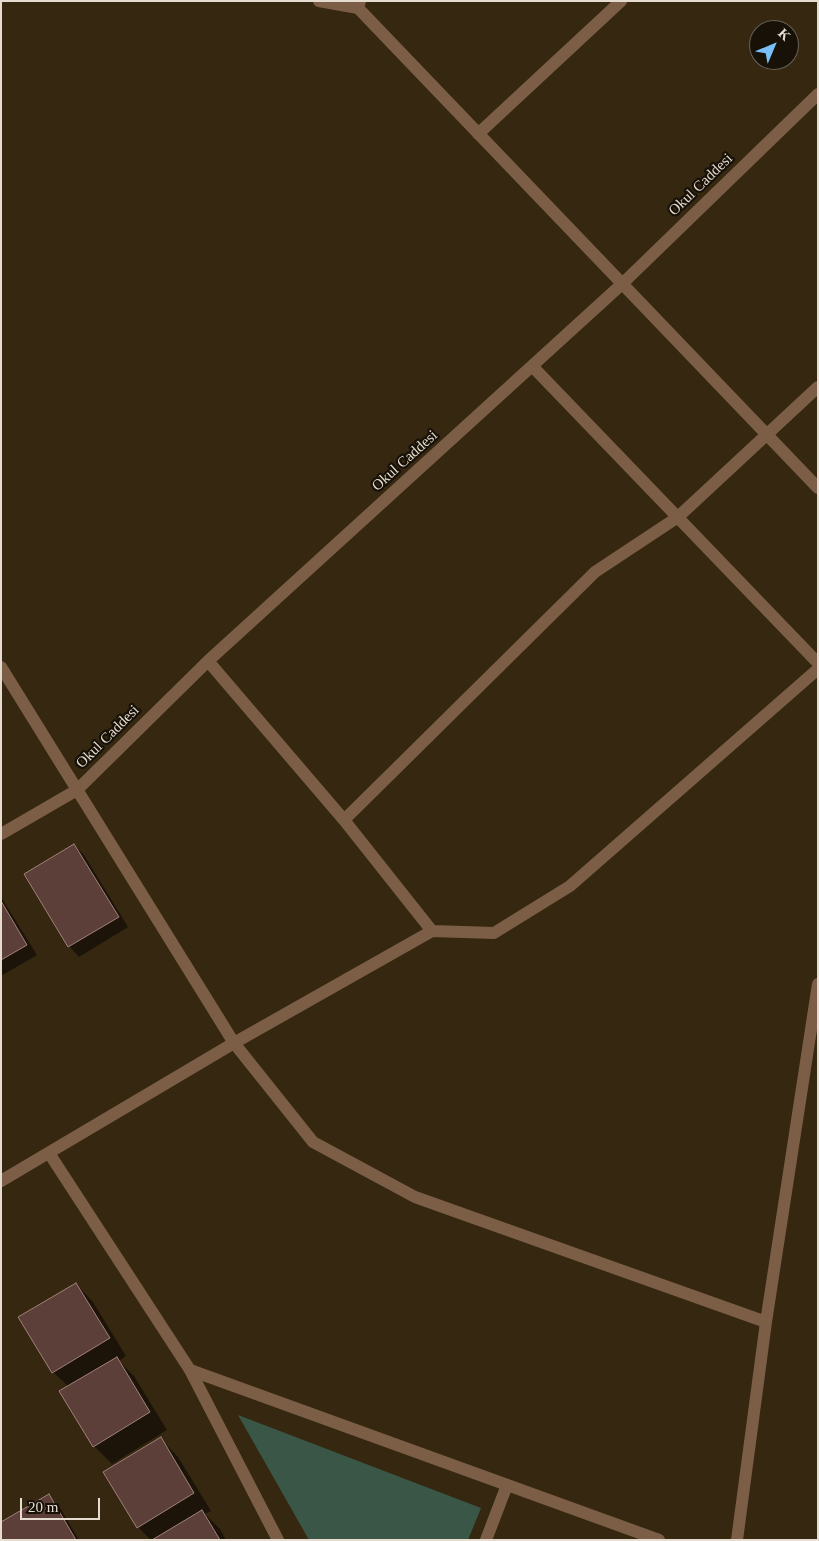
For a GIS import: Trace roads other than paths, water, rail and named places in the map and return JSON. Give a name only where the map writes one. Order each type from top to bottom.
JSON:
[{"type":"street","points":[[319,1],[359,5],[478,134],[818,488]]},
{"type":"street","points":[[478,134],[621,1]]},
{"type":"street","name":"Okul Caddesi","points":[[1,834],[78,790],[208,661],[533,367],[622,284],[818,94]]},
{"type":"street","points":[[533,367],[818,663]]},
{"type":"street","points":[[344,820],[595,572],[678,517],[765,434],[818,387]]},
{"type":"street","points":[[208,661],[344,820],[432,930]]},
{"type":"street","points":[[1,667],[234,1044],[313,1142],[415,1196],[766,1322]]},
{"type":"street","points":[[1,1181],[432,930],[494,933],[570,886],[818,669]]},
{"type":"street","points":[[737,1540],[766,1322],[818,984]]},
{"type":"street","points":[[49,1153],[190,1370],[278,1540]]},
{"type":"street","points":[[190,1370],[659,1540]]},
{"type":"street","points":[[486,1540],[507,1485]]}]
